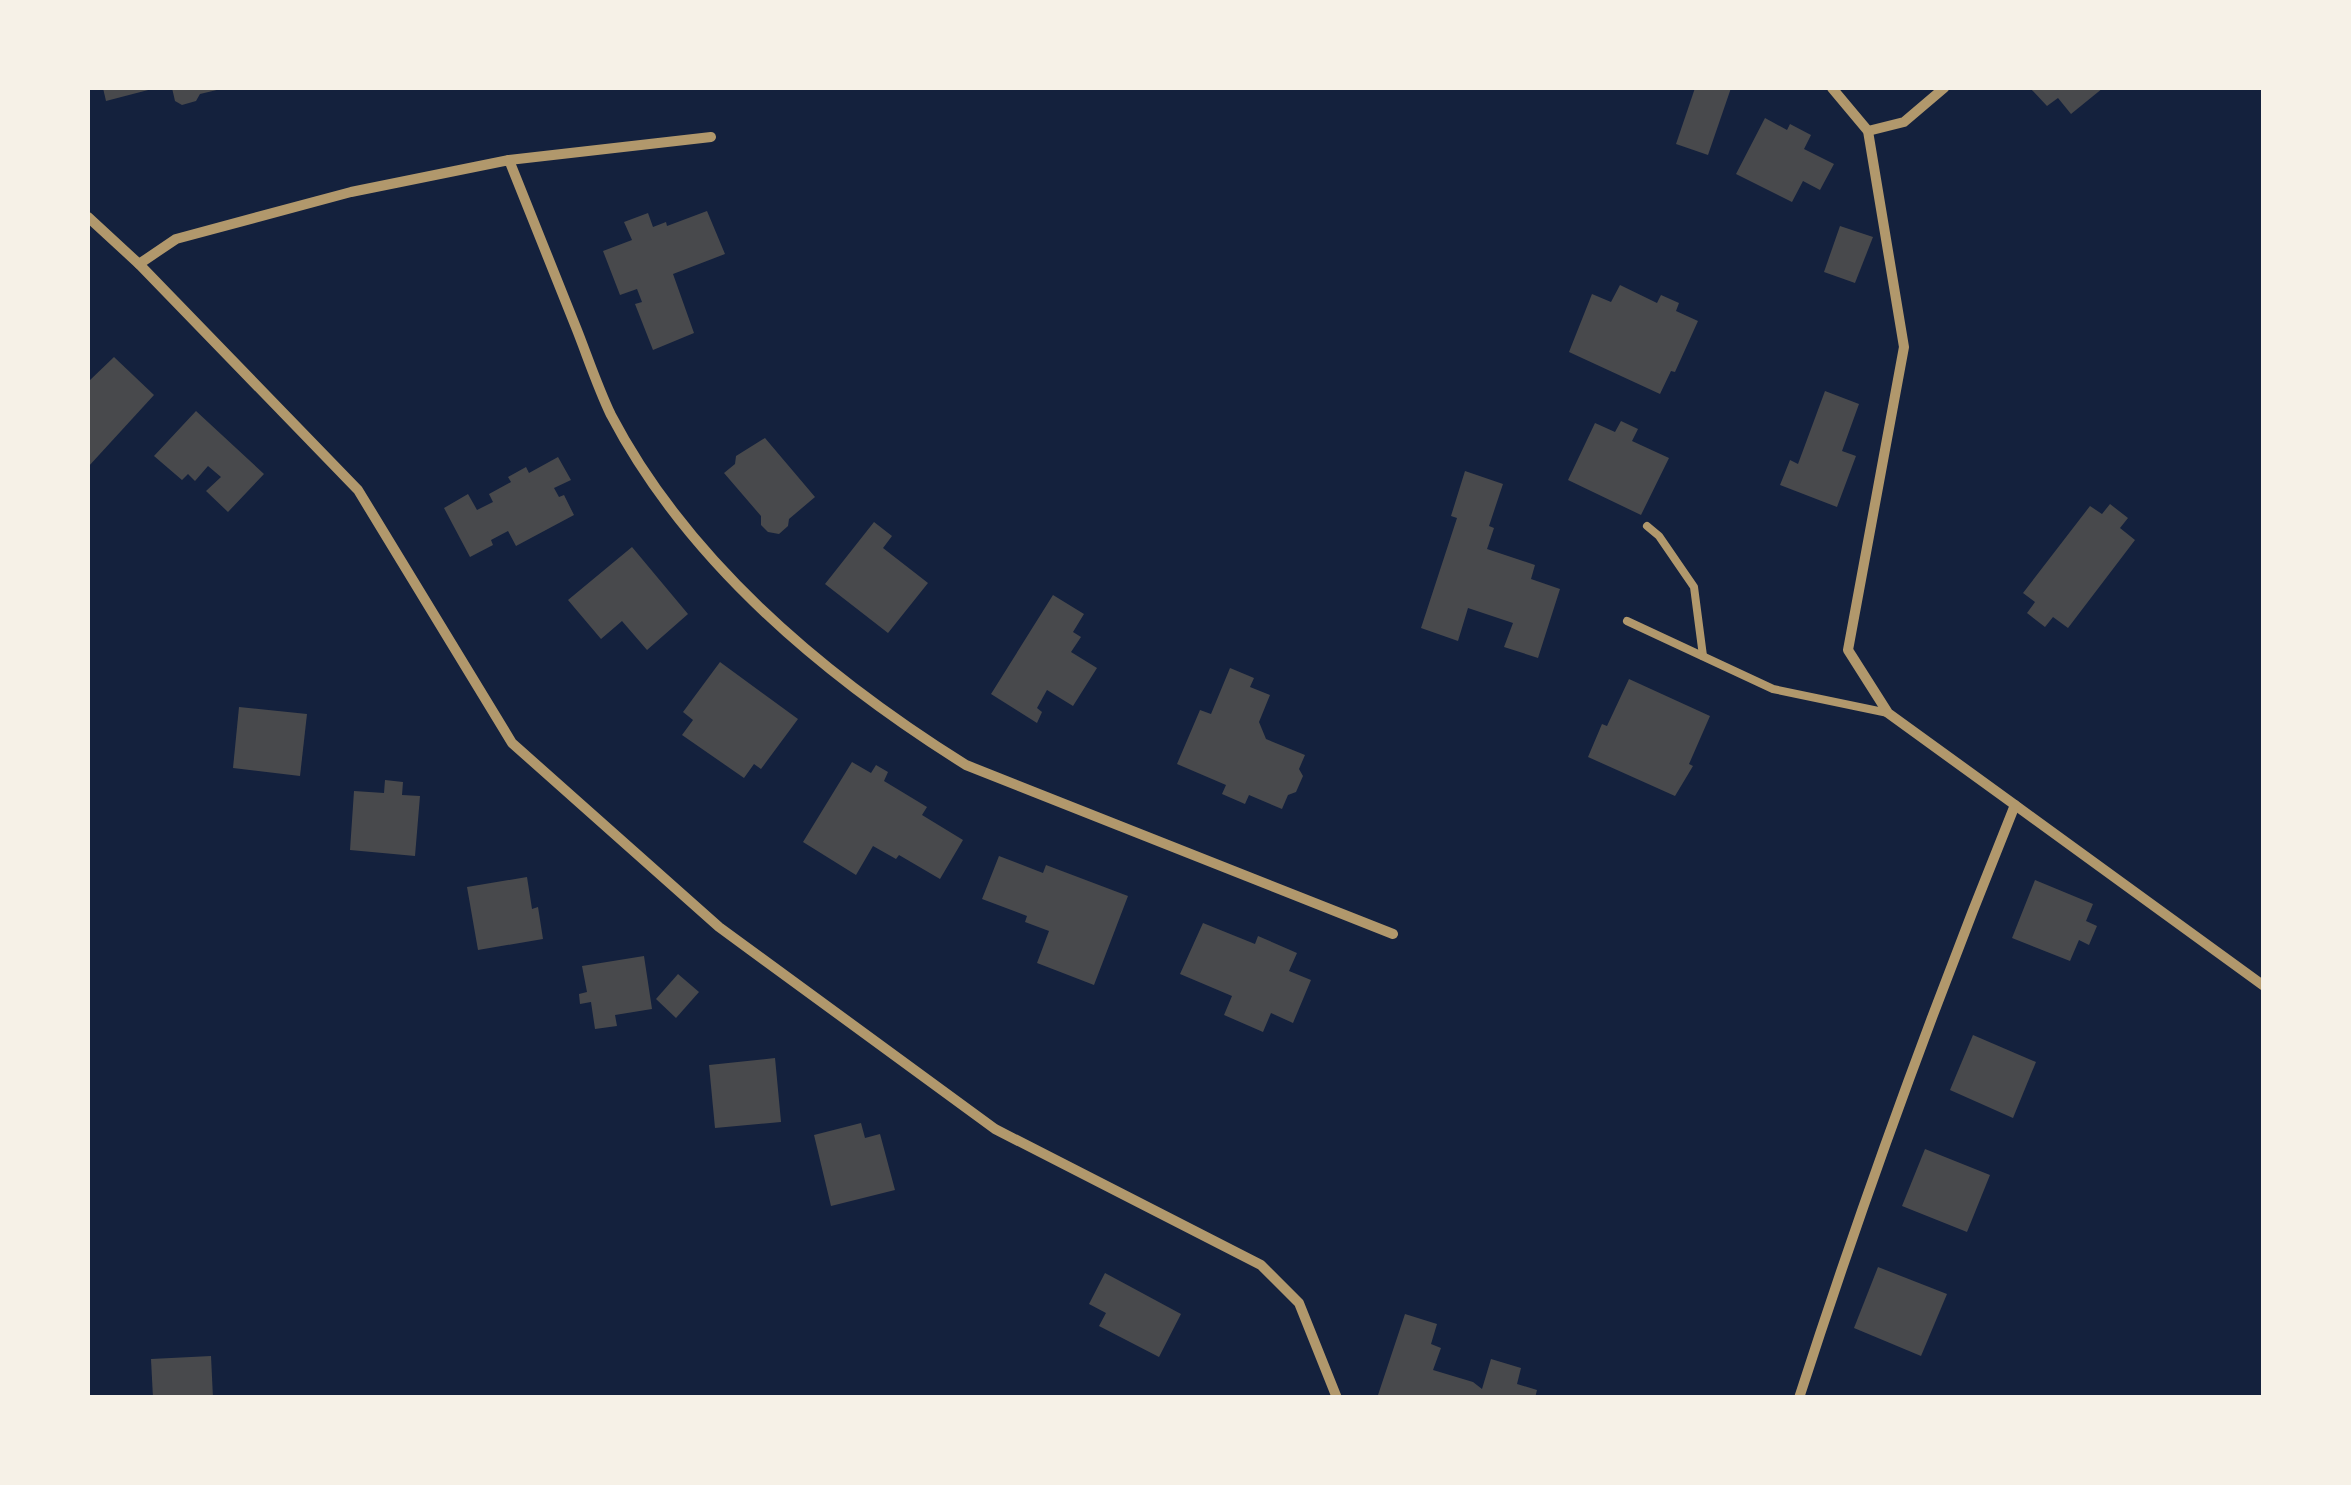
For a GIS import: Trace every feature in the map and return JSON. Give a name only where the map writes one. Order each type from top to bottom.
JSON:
[{"type":"street","points":[[1832,88],[1868,131],[1904,348],[1848,650],[1888,713],[2264,986]]},
{"type":"street","points":[[1868,131],[1904,122],[1944,88]]},
{"type":"street","points":[[139,264],[176,239],[351,192],[509,160],[711,137]]},
{"type":"street","points":[[509,160],[611,414],[659,492],[714,558],[810,652],[910,730],[966,765],[1394,934]]},
{"type":"street","points":[[88,217],[139,264],[358,490],[512,743],[719,927],[995,1128],[1261,1264],[1299,1303],[1337,1398]]},
{"type":"street","points":[[1799,1398],[1856,1223],[1960,941],[2015,806]]},
{"type":"lane","points":[[1647,526],[1660,536],[1694,587],[1703,656]]},
{"type":"lane","points":[[1628,621],[1772,689],[1888,713]]},
{"type":"building","points":[[103,88],[152,88],[152,89],[106,101]]},
{"type":"building","points":[[172,88],[221,89],[200,94],[196,101],[182,105],[175,101]]},
{"type":"building","points":[[1695,88],[1731,88],[1708,155],[1676,144]]},
{"type":"building","points":[[2030,88],[2103,88],[2071,114],[2058,98],[2047,106]]},
{"type":"building","points":[[1765,118],[1787,130],[1790,124],[1811,135],[1804,149],[1834,164],[1820,190],[1803,181],[1792,202],[1736,174]]},
{"type":"building","points":[[707,211],[725,254],[673,274],[694,333],[653,350],[635,304],[642,302],[637,289],[620,295],[603,251],[632,240],[624,222],[648,213],[653,227],[666,222],[667,226]]},
{"type":"building","points":[[1840,226],[1873,237],[1855,283],[1824,272]]},
{"type":"building","points":[[1620,285],[1657,303],[1661,295],[1679,303],[1676,311],[1698,321],[1675,372],[1671,371],[1660,394],[1569,352],[1592,294],[1611,302]]},
{"type":"building","points":[[114,357],[154,395],[88,467],[88,382]]},
{"type":"building","points":[[1825,391],[1859,404],[1842,451],[1856,456],[1837,507],[1780,485],[1790,460],[1798,464]]},
{"type":"building","points":[[196,411],[264,474],[228,512],[206,491],[221,477],[208,466],[195,481],[188,474],[182,480],[154,456]]},
{"type":"building","points":[[1621,421],[1638,429],[1632,441],[1669,458],[1641,515],[1568,480],[1595,423],[1615,432]]},
{"type":"building","points":[[765,438],[815,497],[789,519],[788,526],[779,534],[768,532],[761,525],[761,516],[724,473],[735,464],[736,456]]},
{"type":"building","points":[[558,457],[571,480],[554,488],[559,497],[564,495],[574,515],[516,546],[508,531],[491,540],[493,545],[470,557],[444,508],[468,494],[477,510],[493,502],[489,494],[511,482],[508,477],[526,467],[529,473]]},
{"type":"building","points":[[1465,471],[1503,484],[1489,526],[1494,528],[1487,549],[1535,565],[1531,579],[1560,589],[1538,658],[1504,647],[1513,623],[1468,608],[1458,641],[1421,628],[1457,518],[1451,516]]},
{"type":"building","points":[[2110,504],[2128,518],[2120,528],[2135,540],[2068,628],[2053,617],[2045,627],[2027,613],[2035,602],[2023,593],[2090,506],[2102,514]]},
{"type":"building","points":[[874,522],[892,536],[883,548],[928,583],[888,633],[825,584]]},
{"type":"building","points":[[632,547],[688,614],[647,650],[622,621],[601,639],[568,600]]},
{"type":"building","points":[[1053,595],[1084,614],[1073,632],[1081,637],[1071,652],[1097,668],[1073,706],[1047,690],[1037,708],[1042,712],[1037,723],[991,694]]},
{"type":"building","points":[[720,662],[798,719],[761,769],[754,764],[744,778],[682,735],[693,720],[683,712]]},
{"type":"building","points":[[1230,668],[1254,678],[1250,687],[1270,695],[1259,722],[1266,739],[1305,755],[1299,769],[1303,776],[1282,809],[1249,795],[1245,804],[1222,794],[1226,785],[1177,764],[1200,710],[1211,714]]},
{"type":"building","points":[[1629,679],[1710,716],[1689,764],[1693,766],[1675,796],[1588,757]]},
{"type":"building","points":[[239,707],[307,714],[300,776],[233,768]]},
{"type":"building","points":[[852,762],[871,773],[876,765],[888,772],[884,781],[927,807],[922,815],[963,840],[940,879],[899,855],[896,859],[873,846],[856,875],[803,842]]},
{"type":"building","points":[[385,780],[403,782],[402,795],[420,796],[415,856],[350,850],[354,791],[384,793]]},
{"type":"building","points":[[999,856],[1043,873],[1046,865],[1128,896],[1094,985],[1037,963],[1049,931],[1025,922],[1027,916],[982,899]]},
{"type":"building","points":[[527,877],[532,909],[538,907],[543,939],[478,950],[467,887]]},
{"type":"building","points":[[2035,880],[2093,904],[2086,921],[2097,926],[2089,945],[2079,940],[2070,961],[2012,938]]},
{"type":"building","points":[[1203,923],[1255,944],[1258,936],[1297,953],[1289,971],[1311,980],[1293,1023],[1271,1013],[1263,1032],[1224,1015],[1232,996],[1180,974]]},
{"type":"building","points":[[644,956],[652,1009],[615,1015],[617,1026],[595,1029],[591,1002],[580,1004],[579,994],[587,992],[582,966]]},
{"type":"building","points":[[678,974],[699,992],[676,1018],[656,999]]},
{"type":"building","points":[[1973,1035],[2036,1062],[2013,1118],[1950,1090]]},
{"type":"building","points":[[775,1058],[781,1122],[715,1128],[709,1065]]},
{"type":"building","points":[[861,1123],[865,1138],[880,1134],[895,1190],[831,1206],[814,1135]]},
{"type":"building","points":[[1925,1149],[1990,1175],[1967,1232],[1902,1206]]},
{"type":"building","points":[[1878,1267],[1947,1294],[1921,1356],[1854,1328]]},
{"type":"building","points":[[1105,1273],[1181,1314],[1159,1357],[1099,1326],[1106,1313],[1089,1304]]},
{"type":"building","points":[[1405,1314],[1437,1324],[1431,1344],[1441,1348],[1433,1370],[1473,1382],[1482,1389],[1491,1359],[1521,1368],[1517,1384],[1537,1390],[1535,1398],[1377,1398]]},
{"type":"building","points":[[211,1356],[213,1398],[153,1398],[151,1359]]}]
